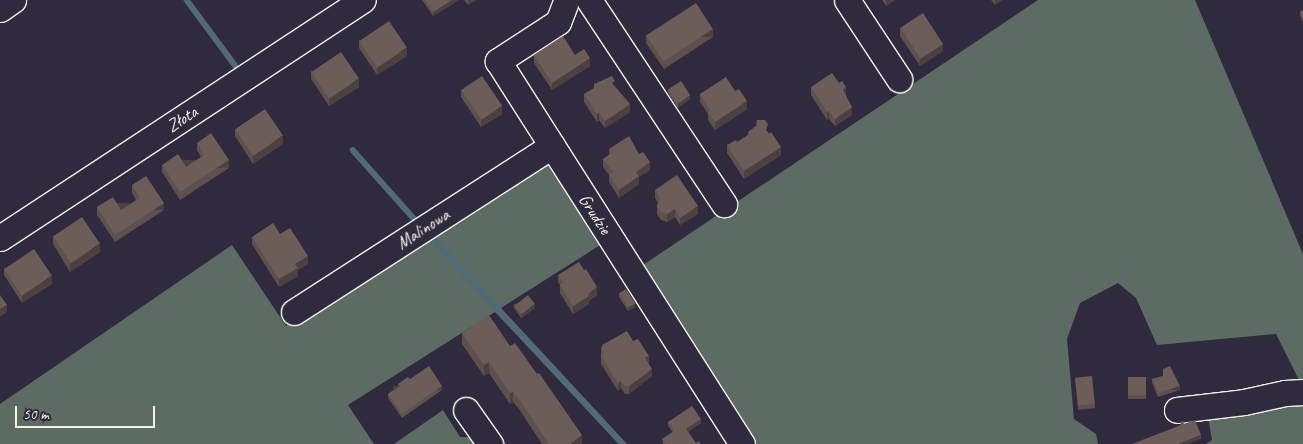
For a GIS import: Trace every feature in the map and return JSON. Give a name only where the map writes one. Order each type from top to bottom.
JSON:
[{"type":"street","points":[[0,9],[13,0]]},
{"type":"street","name":"Złota","points":[[0,238],[363,0]]},
{"type":"street","points":[[589,0],[724,204]]},
{"type":"street","points":[[846,0],[899,79]]},
{"type":"street","name":"Grudzie","points":[[564,1],[558,22],[498,61],[742,444]]},
{"type":"street","name":"Malinowa","points":[[294,312],[552,146]]},
{"type":"street","points":[[1177,410],[1244,402],[1285,393],[1303,392]]},
{"type":"street","points":[[466,410],[490,444]]},
{"type":"green space","points":[[1038,0],[1195,0],[1303,254],[1303,384],[1301,384],[1276,334],[1157,345],[1136,298],[1118,283],[1080,303],[1067,339],[1074,419],[1096,434],[1098,444],[756,444],[640,267]]},
{"type":"green space","points":[[550,156],[605,242],[501,308],[627,444],[619,444],[495,312],[348,405],[374,444],[0,444],[0,404],[232,245],[286,326]]},
{"type":"green space","points":[[1303,401],[1303,444],[1206,444],[1212,440],[1208,417]]},
{"type":"green space","points":[[443,410],[460,437],[475,437],[480,444],[394,444]]},
{"type":"building","points":[[425,0],[452,0],[433,12]]},
{"type":"building","points":[[696,3],[713,29],[663,61],[647,35]]},
{"type":"building","points":[[923,13],[943,44],[921,59],[900,28]]},
{"type":"building","points":[[389,21],[407,48],[377,68],[359,41]]},
{"type":"building","points":[[563,36],[575,55],[584,49],[590,58],[552,83],[534,55]]},
{"type":"building","points":[[341,52],[359,79],[329,99],[311,72]]},
{"type":"building","points":[[832,73],[839,83],[842,81],[846,87],[843,90],[852,107],[835,119],[829,111],[827,112],[811,87]]},
{"type":"building","points":[[482,76],[502,106],[481,120],[461,90]]},
{"type":"building","points":[[612,76],[615,81],[612,83],[630,104],[605,121],[599,112],[597,114],[584,94],[594,88],[594,84]]},
{"type":"building","points":[[726,77],[735,91],[739,89],[747,101],[715,122],[708,113],[710,111],[700,94]]},
{"type":"building","points":[[681,81],[690,95],[677,104],[668,90]]},
{"type":"building","points":[[265,109],[283,136],[253,156],[235,129]]},
{"type":"building","points":[[757,120],[765,120],[768,124],[766,130],[769,134],[771,132],[781,147],[744,171],[727,145],[736,140],[737,142],[750,134],[748,132],[756,126]]},
{"type":"building","points":[[211,133],[229,160],[180,192],[162,165],[178,154],[186,167],[204,155],[197,143]]},
{"type":"building","points":[[629,136],[639,154],[643,152],[650,162],[636,172],[639,176],[619,190],[609,175],[613,172],[603,159],[612,153],[609,149]]},
{"type":"building","points":[[677,175],[698,206],[680,218],[675,209],[667,214],[661,212],[657,206],[660,198],[655,190]]},
{"type":"building","points":[[146,176],[164,203],[115,235],[97,207],[113,197],[121,210],[140,198],[132,185]]},
{"type":"building","points":[[82,217],[100,244],[71,263],[53,237]]},
{"type":"building","points":[[273,223],[280,234],[290,228],[308,256],[295,264],[298,268],[279,279],[252,237]]},
{"type":"building","points":[[34,249],[52,276],[22,296],[4,269]]},
{"type":"building","points":[[579,262],[584,270],[586,269],[597,287],[588,294],[589,296],[573,306],[560,285],[563,282],[558,275]]},
{"type":"building","points":[[626,289],[635,303],[629,308],[619,293]]},
{"type":"building","points":[[0,295],[7,305],[0,309]]},
{"type":"building","points":[[528,295],[535,304],[521,314],[515,305]]},
{"type":"building","points":[[489,315],[510,346],[515,343],[537,374],[539,373],[582,435],[570,444],[549,444],[519,399],[513,392],[510,393],[489,362],[484,365],[462,333]]},
{"type":"building","points":[[627,331],[633,341],[638,339],[649,356],[645,358],[652,369],[629,386],[625,386],[621,381],[618,383],[601,356],[604,354],[601,348],[603,347],[602,345]]},
{"type":"building","points":[[429,366],[442,386],[402,414],[388,394],[400,386],[398,384],[408,377],[410,379]]},
{"type":"building","points":[[1170,366],[1180,386],[1158,393],[1152,379],[1163,376],[1163,369]]},
{"type":"building","points":[[1092,376],[1095,404],[1078,406],[1075,378]]},
{"type":"building","points":[[1128,377],[1146,377],[1146,395],[1128,395]]},
{"type":"building","points":[[692,406],[701,419],[686,429],[696,443],[699,441],[701,444],[666,444],[662,439],[674,431],[668,422]]},
{"type":"building","points":[[1195,420],[1201,435],[1178,444],[1132,444],[1181,425],[1180,422],[1183,421],[1184,424]]},
{"type":"waterway","points":[[187,0],[235,65]]},
{"type":"waterway","points":[[353,150],[419,224]]},
{"type":"waterway","points":[[433,239],[623,444]]}]
